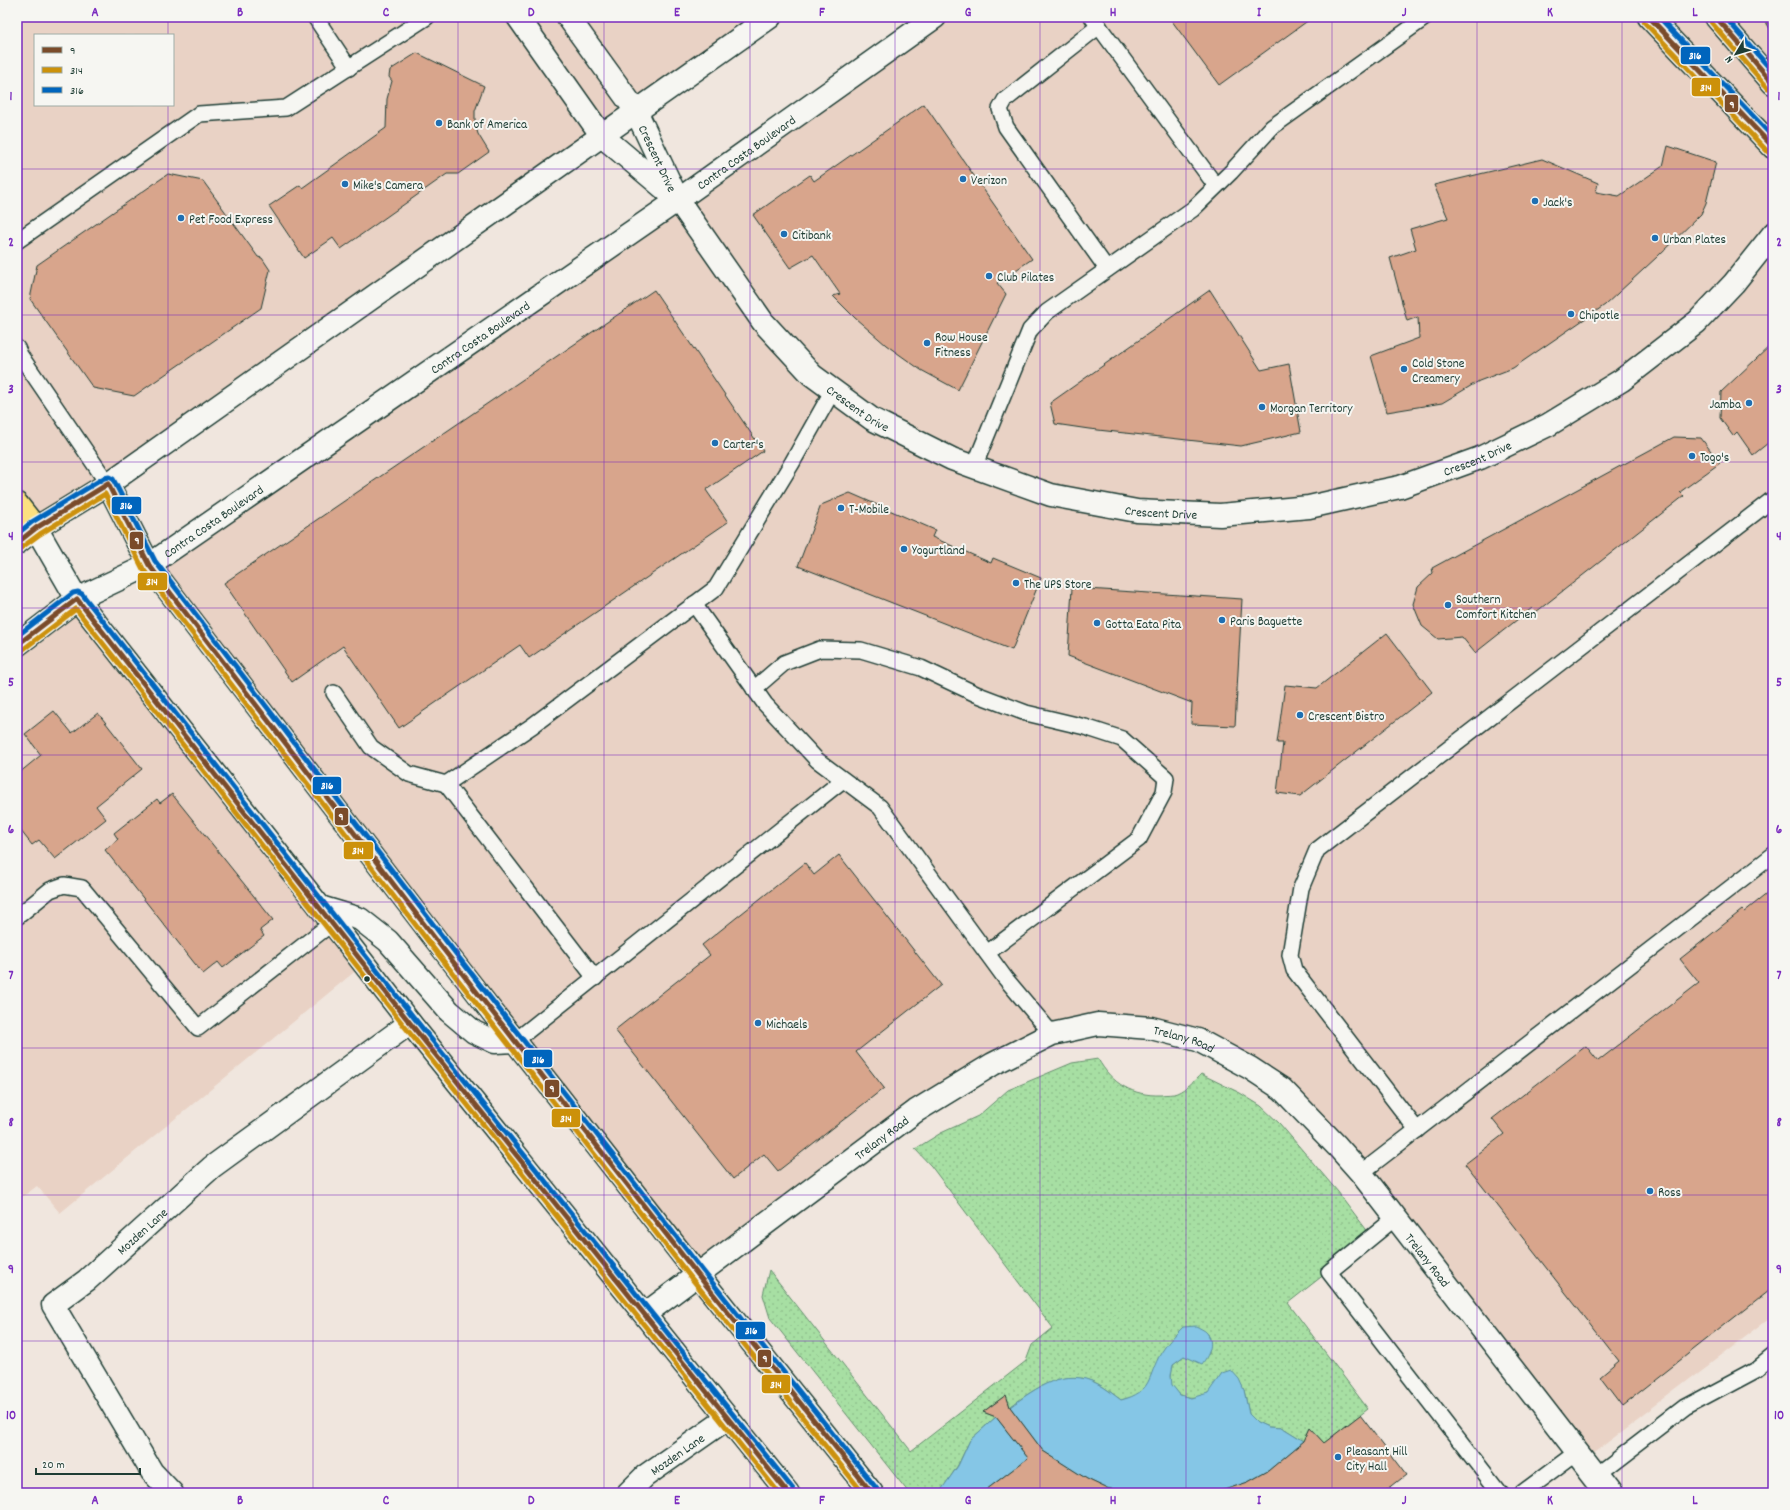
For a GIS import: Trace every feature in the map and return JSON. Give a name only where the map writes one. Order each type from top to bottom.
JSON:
[{"type":"highway","points":[[17,504],[36,528]]},
{"type":"main road","points":[[518,17],[602,136],[678,200]]},
{"type":"main road","name":"Crescent Drive","points":[[568,17],[636,111],[678,200],[763,322],[812,375],[872,418],[952,459],[1050,496],[1137,511],[1220,514],[1302,507],[1400,487],[1480,458],[1548,425],[1622,380],[1697,322],[1734,283],[1773,234]]},
{"type":"main road","points":[[17,543],[36,528],[108,484],[770,17]]},
{"type":"main road","name":"Contra Costa Boulevard","points":[[17,645],[77,599],[149,565],[678,200],[935,17]]},
{"type":"main road","points":[[1649,17],[1773,147]]},
{"type":"main road","points":[[1716,17],[1773,83]]},
{"type":"main road","points":[[108,484],[149,565],[698,1275],[872,1493]]},
{"type":"main road","points":[[36,528],[77,599],[410,1023],[788,1493]]},
{"type":"main road","points":[[326,915],[360,919],[388,941],[449,1012],[474,1032],[495,1042],[516,1041]]},
{"type":"main road","name":"Mozden Lane","points":[[172,1493],[152,1472],[53,1305],[87,1280],[212,1167],[410,1023]]},
{"type":"main road","name":"Trelany Road","points":[[645,1314],[916,1111],[992,1064],[1052,1034],[1098,1024],[1151,1028],[1198,1040],[1250,1068],[1282,1089],[1361,1173],[1609,1493]]},
{"type":"main road","name":"Mozden Lane","points":[[628,1493],[645,1476],[728,1418]]},
{"type":"lane","points":[[315,17],[349,68]]},
{"type":"lane","points":[[17,241],[199,114],[286,108],[428,17]]},
{"type":"lane","points":[[974,467],[1030,330],[1047,312],[1193,209],[1272,127],[1426,17]]},
{"type":"lane","points":[[1107,269],[1006,128],[1000,109],[1005,100],[1095,22],[1216,186]]},
{"type":"lane","points":[[17,348],[20,355],[108,484]]},
{"type":"lane","points":[[446,784],[532,726],[614,666],[716,588],[792,463],[833,390]]},
{"type":"lane","points":[[1416,1130],[1294,970],[1290,955],[1300,888],[1317,850],[1773,500]]},
{"type":"lane","points":[[694,604],[764,704],[817,760],[880,807],[1005,978],[1052,1034]]},
{"type":"lane","points":[[754,688],[784,662],[820,649],[860,650],[921,668],[976,694],[1026,713],[1084,727],[1122,739],[1166,778],[1164,792],[1139,839],[987,953]]},
{"type":"lane","points":[[334,693],[371,747],[409,774],[446,784],[595,978]]},
{"type":"lane","points":[[516,1041],[843,780]]},
{"type":"lane","points":[[1361,1173],[1773,855]]},
{"type":"lane","points":[[17,917],[50,890],[64,886],[82,888],[198,1028],[326,915]]},
{"type":"lane","points":[[1395,1218],[1328,1272],[1500,1493]]},
{"type":"lane","points":[[1596,1476],[1685,1407],[1758,1368],[1773,1356]]},
{"type":"lane","points":[[1522,1493],[1577,1452]]},
{"type":"shaded area","points":[[17,17],[770,17],[17,543]]},
{"type":"shaded area","points":[[935,17],[1773,17],[1773,1316],[1583,1460],[1282,1089],[1198,1040],[1098,1024],[993,1064],[698,1275],[149,565]]},
{"type":"shaded area","points":[[77,599],[364,964],[60,1213],[37,1186],[17,1201],[17,645]]},
{"type":"green space","points":[[1098,1059],[1117,1082],[1132,1091],[1151,1095],[1175,1094],[1187,1087],[1201,1074],[1240,1093],[1261,1106],[1280,1124],[1338,1192],[1372,1237],[1288,1303],[1368,1409],[1324,1443],[1310,1428],[1304,1441],[1283,1428],[1268,1427],[1257,1422],[1249,1414],[1244,1390],[1222,1373],[1218,1381],[1208,1393],[1198,1397],[1188,1397],[1178,1394],[1171,1383],[1173,1364],[1184,1356],[1209,1354],[1210,1342],[1208,1334],[1152,1374],[1146,1387],[1136,1396],[1121,1400],[1098,1384],[1086,1379],[1074,1378],[1051,1382],[1030,1393],[1010,1407],[1006,1395],[983,1412],[996,1417],[970,1440],[958,1465],[942,1490],[939,1493],[909,1493],[770,1318],[763,1295],[769,1270],[911,1451],[1026,1361],[1032,1345],[1053,1328],[931,1166],[915,1149],[941,1133],[978,1116],[1008,1090],[1072,1063]]},
{"type":"water","points":[[1196,1326],[1207,1333],[1211,1346],[1202,1364],[1184,1356],[1173,1364],[1171,1376],[1172,1385],[1180,1395],[1191,1398],[1208,1393],[1222,1373],[1231,1370],[1239,1379],[1244,1390],[1249,1414],[1257,1422],[1268,1427],[1283,1428],[1304,1441],[1268,1471],[1248,1482],[1215,1493],[1130,1493],[1106,1488],[1087,1479],[1043,1451],[1010,1407],[1030,1393],[1051,1382],[1063,1378],[1074,1377],[1086,1379],[1098,1384],[1121,1400],[1131,1397],[1139,1393],[1144,1388],[1161,1353],[1174,1336],[1183,1327]]},
{"type":"water","points":[[996,1417],[1028,1458],[982,1493],[939,1493],[958,1466],[970,1440]]},
{"type":"building","points":[[1169,17],[1313,17],[1219,85]]},
{"type":"building","points":[[1763,17],[1773,17],[1773,34]]},
{"type":"building","points":[[417,53],[484,86],[475,111],[475,123],[478,134],[489,152],[458,174],[447,174],[341,249],[333,238],[304,258],[269,206],[300,185],[302,188],[386,128],[387,99],[392,81],[389,77],[390,70]]},
{"type":"building","points":[[924,104],[1032,259],[997,283],[1006,294],[958,390],[921,370],[886,345],[855,318],[833,296],[840,294],[813,255],[790,268],[753,215],[810,175],[814,181]]},
{"type":"building","points":[[1668,146],[1716,162],[1706,203],[1701,214],[1657,257],[1605,305],[1513,368],[1479,381],[1442,403],[1387,412],[1371,356],[1419,338],[1418,317],[1407,321],[1390,258],[1416,249],[1410,229],[1448,218],[1434,185],[1542,159],[1598,183],[1596,192],[1619,196],[1663,166]]},
{"type":"building","points":[[168,174],[203,181],[258,257],[262,258],[270,270],[261,308],[134,396],[93,388],[30,299],[37,265]]},
{"type":"building","points":[[654,290],[763,451],[706,490],[728,522],[529,658],[520,645],[399,728],[343,646],[292,682],[224,583]]},
{"type":"building","points":[[1210,290],[1261,370],[1289,364],[1301,432],[1241,446],[1055,424],[1050,403]]},
{"type":"building","points":[[1773,343],[1773,439],[1753,455],[1737,432],[1733,436],[1720,418],[1721,392]]},
{"type":"building","points":[[1674,437],[1701,438],[1720,463],[1680,492],[1684,496],[1536,612],[1532,608],[1475,653],[1462,637],[1438,639],[1422,626],[1413,604],[1418,587],[1433,573],[1432,568]]},
{"type":"building","points":[[850,493],[935,530],[932,537],[991,563],[993,558],[1041,578],[1012,650],[798,566],[821,505]]},
{"type":"building","points":[[1072,588],[1242,599],[1235,726],[1191,724],[1192,703],[1068,656]]},
{"type":"building","points":[[1387,633],[1432,692],[1300,796],[1277,793],[1283,743],[1277,743],[1285,685],[1317,688]]},
{"type":"building","points":[[54,711],[72,733],[98,713],[142,769],[96,806],[106,819],[55,859],[39,840],[32,845],[17,826],[17,770],[19,773],[41,755],[25,734]]},
{"type":"building","points":[[172,794],[273,920],[260,930],[264,936],[223,968],[218,962],[203,974],[105,850],[118,839],[114,833],[157,799],[160,803]]},
{"type":"building","name":"Michaels","points":[[839,855],[941,985],[856,1052],[884,1088],[778,1171],[764,1154],[733,1179],[615,1030],[710,955],[702,945],[805,863],[814,875]]},
{"type":"building","points":[[1773,889],[1773,1287],[1622,1406],[1600,1377],[1619,1361],[1465,1164],[1504,1134],[1492,1119],[1586,1046],[1598,1061],[1699,983],[1680,959],[1742,910],[1744,912]]},
{"type":"building","points":[[1006,1395],[1010,1407],[1043,1451],[1087,1479],[1106,1488],[1130,1493],[982,1493],[1028,1458],[996,1417],[983,1412]]},
{"type":"building","name":"Pleasant Hill City Hall","points":[[1360,1415],[1406,1475],[1383,1493],[1215,1493],[1248,1482],[1268,1471],[1304,1441],[1310,1428],[1324,1443]]},
{"type":"transit line","name":"9","points":[[1649,17],[1773,147]]},
{"type":"transit line","name":"316","points":[[1659,17],[1773,137]]},
{"type":"transit line","name":"9","points":[[1716,17],[1773,83]]},
{"type":"transit line","name":"316","points":[[1725,17],[1773,72]]},
{"type":"transit line","name":"314","points":[[1644,22],[1768,152]]},
{"type":"transit line","name":"314","points":[[1711,22],[1768,88]]},
{"type":"transit line","name":"316","points":[[17,534],[32,522],[104,478],[109,477],[113,479],[155,561],[446,941],[703,1271],[877,1489]]},
{"type":"transit line","name":"9","points":[[17,543],[36,528],[108,484],[149,565],[440,945],[698,1275],[872,1493]]},
{"type":"transit line","name":"314","points":[[21,548],[40,534],[105,494],[143,569],[434,949],[692,1279],[863,1493]]},
{"type":"transit line","name":"316","points":[[17,636],[73,593],[78,592],[82,594],[415,1019],[793,1489]]},
{"type":"transit line","name":"9","points":[[17,645],[77,599],[410,1023],[788,1493]]},
{"type":"transit line","name":"314","points":[[21,651],[76,609],[405,1027],[779,1493]]},
{"type":"place","name":"Bank of America","points":[[439,123]]},
{"type":"place","name":"Verizon","points":[[963,179]]},
{"type":"place","name":"Mike's Camera","points":[[345,184]]},
{"type":"place","name":"Jack's","points":[[1535,201]]},
{"type":"place","name":"Pet Food Express","points":[[181,218]]},
{"type":"place","name":"Citibank","points":[[784,234]]},
{"type":"place","name":"Urban Plates","points":[[1655,238]]},
{"type":"place","name":"Club Pilates","points":[[989,276]]},
{"type":"place","name":"Chipotle","points":[[1571,314]]},
{"type":"place","name":"Row House Fitness","points":[[927,343]]},
{"type":"place","name":"Cold Stone Creamery","points":[[1404,369]]},
{"type":"place","name":"Jamba","points":[[1749,403]]},
{"type":"place","name":"Morgan Territory","points":[[1262,407]]},
{"type":"place","name":"Carter's","points":[[715,443]]},
{"type":"place","name":"Togo's","points":[[1692,456]]},
{"type":"place","name":"T-Mobile","points":[[841,508]]},
{"type":"place","name":"Yogurtland","points":[[904,549]]},
{"type":"place","name":"The UPS Store","points":[[1016,583]]},
{"type":"place","name":"Southern Comfort Kitchen","points":[[1448,605]]},
{"type":"place","name":"Paris Baguette","points":[[1222,620]]},
{"type":"place","name":"Gotta Eata Pita","points":[[1097,623]]},
{"type":"place","name":"Crescent Bistro","points":[[1300,715]]},
{"type":"place","name":"Michaels","points":[[758,1023]]},
{"type":"place","name":"Ross","points":[[1650,1191]]},
{"type":"place","name":"Pleasant Hill City Hall","points":[[1338,1457]]}]
